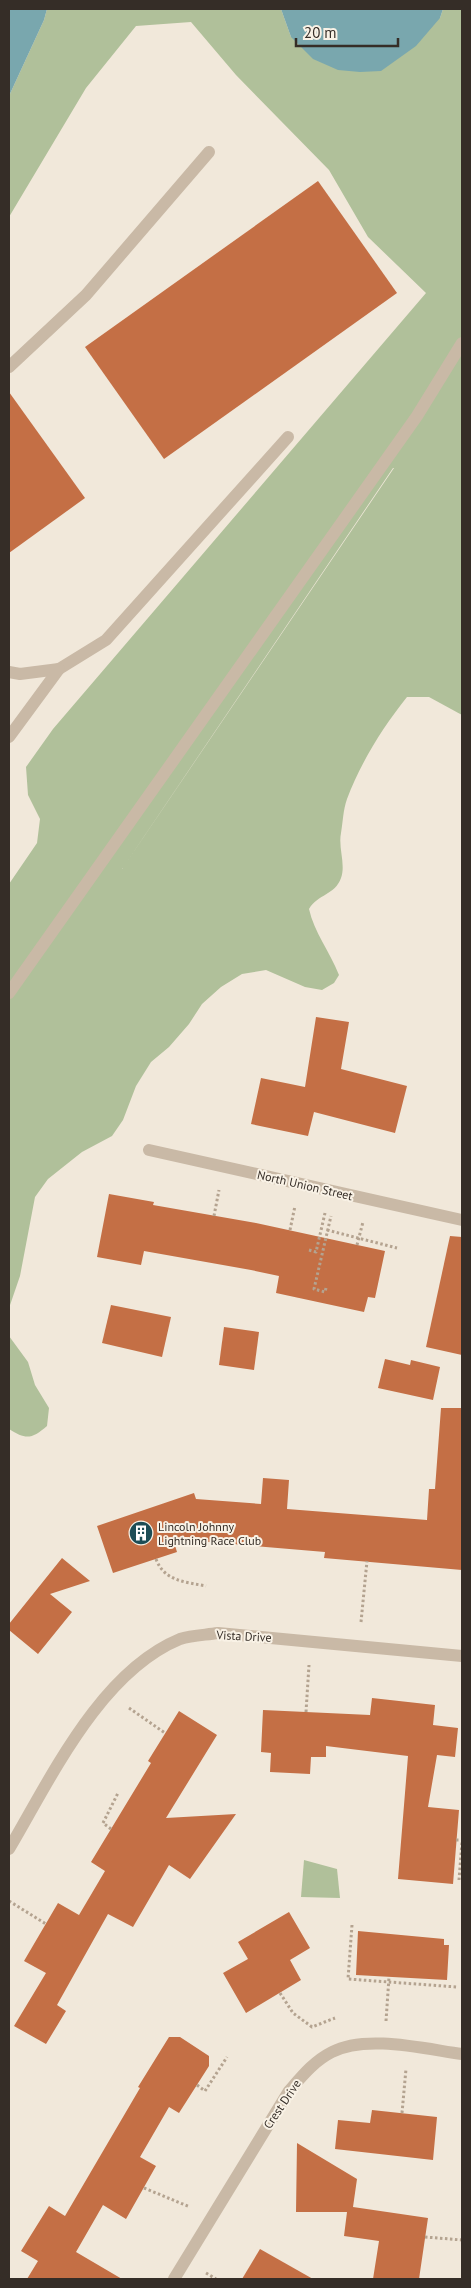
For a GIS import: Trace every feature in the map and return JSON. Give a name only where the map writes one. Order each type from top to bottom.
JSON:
[{"type":"street","points":[[9,367],[86,294],[208,152]]},
{"type":"street","points":[[9,994],[417,416],[462,343]]},
{"type":"street","points":[[9,737],[59,669],[106,640],[288,437]]},
{"type":"street","points":[[9,672],[20,674],[59,669]]},
{"type":"street","name":"North Union Street","points":[[149,1150],[462,1220]]},
{"type":"street","name":"Vista Drive","points":[[9,1849],[77,1734],[108,1694],[132,1670],[151,1656],[181,1639],[218,1633],[462,1656]]},
{"type":"street","name":"Crest Drive","points":[[174,2279],[289,2091],[310,2067],[332,2052],[350,2046],[385,2045],[462,2054]]},
{"type":"path","points":[[309,1250],[316,1252],[330,1190]]},
{"type":"path","points":[[326,1288],[325,1292],[314,1290],[332,1210]]},
{"type":"path","points":[[327,1230],[397,1248]]},
{"type":"path","points":[[156,1559],[160,1568],[166,1574],[177,1580],[206,1586]]},
{"type":"path","points":[[359,1646],[367,1561]]},
{"type":"path","points":[[306,1712],[310,1641]]},
{"type":"path","points":[[108,1694],[166,1733]]},
{"type":"path","points":[[111,1829],[103,1824],[118,1793]]},
{"type":"path","points":[[456,1840],[462,1841],[460,1880]]},
{"type":"path","points":[[9,1902],[46,1924]]},
{"type":"path","points":[[352,1925],[348,1979],[388,1979],[457,1987]]},
{"type":"path","points":[[385,2045],[388,1979]]},
{"type":"path","points":[[280,1993],[293,2014],[312,2027],[335,2018]]},
{"type":"path","points":[[402,2113],[408,2047]]},
{"type":"path","points":[[197,2085],[206,2091],[227,2057]]},
{"type":"path","points":[[144,2188],[212,2216]]},
{"type":"path","points":[[425,2237],[462,2240]]},
{"type":"green space","points":[[47,9],[281,9],[291,37],[440,18],[443,9],[462,9],[462,715],[429,697],[407,697],[389,720],[359,772],[347,799],[344,812],[340,839],[343,867],[341,878],[335,888],[317,900],[309,909],[315,926],[339,975],[334,983],[322,990],[305,987],[266,970],[242,974],[221,987],[202,1004],[189,1024],[169,1047],[151,1062],[136,1086],[123,1120],[112,1136],[82,1152],[48,1179],[35,1197],[20,1276],[9,1308],[9,884],[37,843],[40,819],[28,795],[26,767],[53,729],[426,293],[368,237],[329,170],[236,75],[191,22],[136,26],[86,88],[9,217],[9,96],[44,20]],"holes":[[[393,468],[394,468],[122,869]]]},
{"type":"green space","points":[[9,1336],[28,1362],[35,1385],[49,1408],[47,1426],[33,1436],[20,1435],[9,1429]]},
{"type":"green space","points":[[304,1860],[337,1869],[340,1898],[301,1897]]},
{"type":"water","points":[[9,9],[47,9],[44,20],[9,96]]},
{"type":"water","points":[[281,9],[443,9],[440,18],[416,46],[381,71],[360,72],[338,70],[313,59],[291,37]]},
{"type":"building","points":[[318,181],[397,293],[164,459],[85,347]]},
{"type":"building","points":[[9,392],[85,498],[9,553]]},
{"type":"building","points":[[316,1017],[349,1022],[341,1069],[407,1086],[395,1133],[314,1112],[308,1136],[251,1124],[261,1078],[305,1087]]},
{"type":"building","points":[[109,1194],[154,1202],[153,1205],[256,1223],[385,1251],[375,1298],[368,1297],[364,1312],[276,1293],[279,1276],[251,1270],[144,1251],[141,1265],[97,1257]]},
{"type":"building","points":[[450,1236],[462,1237],[462,1355],[426,1347]]},
{"type":"building","points":[[111,1305],[171,1317],[162,1357],[102,1343]]},
{"type":"building","points":[[224,1327],[259,1332],[254,1370],[219,1365]]},
{"type":"building","points":[[385,1359],[410,1365],[411,1360],[440,1367],[433,1400],[378,1388]]},
{"type":"building","points":[[441,1408],[462,1408],[462,1570],[324,1558],[325,1552],[173,1539],[177,1552],[113,1573],[97,1526],[194,1493],[196,1499],[261,1504],[263,1478],[289,1480],[287,1509],[427,1520],[429,1489],[435,1489]]},
{"type":"building","points":[[62,1558],[90,1581],[50,1594],[72,1612],[38,1654],[9,1630],[9,1624]]},
{"type":"building","points":[[372,1698],[435,1705],[433,1725],[458,1728],[455,1757],[437,1755],[428,1807],[459,1810],[453,1884],[398,1879],[408,1756],[326,1746],[326,1757],[311,1757],[310,1774],[270,1772],[271,1753],[261,1752],[263,1710],[370,1715]]},
{"type":"building","points":[[179,1711],[217,1735],[166,1818],[236,1814],[190,1879],[169,1865],[133,1927],[108,1914],[57,2005],[66,2011],[46,2044],[14,2026],[46,1973],[24,1961],[58,1903],[79,1915],[105,1871],[91,1862],[151,1763],[148,1761]]},
{"type":"building","points":[[289,1912],[310,1948],[290,1960],[301,1980],[246,2013],[223,1973],[248,1959],[238,1942]]},
{"type":"building","points":[[358,1931],[444,1939],[444,1945],[449,1945],[447,1980],[356,1975]]},
{"type":"building","points":[[169,2037],[180,2037],[209,2056],[209,2066],[179,2113],[169,2107],[140,2157],[156,2166],[126,2219],[103,2205],[76,2252],[122,2279],[27,2279],[38,2261],[21,2251],[49,2206],[65,2216],[140,2088],[138,2087]]},
{"type":"building","points":[[372,2110],[437,2117],[433,2160],[335,2149],[338,2120],[370,2123]]},
{"type":"building","points":[[297,2143],[357,2179],[353,2207],[428,2218],[419,2279],[373,2279],[379,2241],[344,2236],[347,2212],[296,2212]]},
{"type":"building","points":[[260,2249],[313,2279],[242,2279]]},
{"type":"place","name":"Lincoln Johnny Lightning Race Club","points":[[141,1533]]}]
